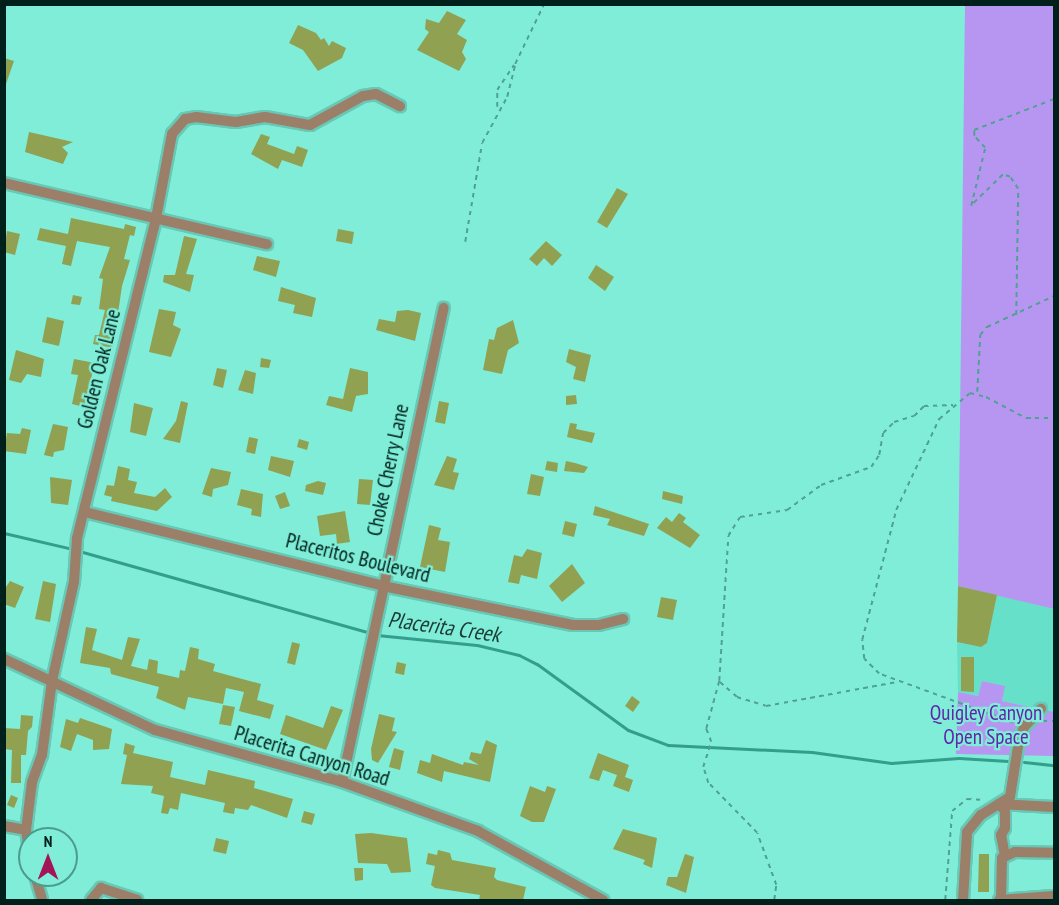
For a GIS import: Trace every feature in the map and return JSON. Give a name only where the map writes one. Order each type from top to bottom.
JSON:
[{"type":"street","name":"Golden Oak Lane","points":[[27,827],[85,512],[156,218],[172,134],[185,119],[236,122],[265,117],[310,125],[363,96],[376,94],[400,106]]},
{"type":"street","points":[[4,183],[267,244]]},
{"type":"street","name":"Choke Cherry Lane","points":[[342,782],[444,308]]},
{"type":"street","name":"Placeritos Boulevard","points":[[85,512],[383,586],[573,625],[599,625],[623,619]]},
{"type":"street","name":"Placerita Canyon Road","points":[[4,659],[155,730],[342,782],[497,840],[603,900]]},
{"type":"street","points":[[963,900],[967,832],[981,815],[999,804],[1013,789],[1019,740],[1024,727],[1041,709]]},
{"type":"street","points":[[999,804],[1054,807]]},
{"type":"street","points":[[999,804],[1005,811],[1005,828],[1001,835],[1005,856],[1000,863],[1000,900],[1054,896]]},
{"type":"street","points":[[1005,856],[1054,853]]},
{"type":"street","points":[[91,900],[101,888],[137,900]]},
{"type":"path","points":[[498,108],[497,90],[515,64],[544,4]]},
{"type":"path","points":[[465,242],[476,162],[498,108],[507,98],[515,64]]},
{"type":"path","points":[[1016,315],[1018,189],[1010,177],[1003,175],[971,206],[985,148],[975,136],[975,130],[1054,99]]},
{"type":"path","points":[[977,393],[980,335],[987,327],[1054,296]]},
{"type":"path","points":[[1054,418],[1026,418],[977,393],[970,393],[939,419],[896,510],[862,640],[869,667],[898,681],[1024,727],[1054,721]]},
{"type":"path","points":[[774,900],[776,885],[758,833],[708,783],[703,767],[711,742],[706,729],[719,681],[723,569],[733,523],[746,516],[787,510],[821,485],[871,466],[879,455],[883,433],[894,422],[914,416],[924,406],[953,405]]},
{"type":"path","points":[[719,681],[737,697],[766,706],[898,681]]},
{"type":"shaded area","points":[[997,595],[1054,609],[1054,712],[1002,701],[1004,686],[982,681],[978,696],[958,692],[957,642],[981,647],[987,643]]},
{"type":"green space","points":[[965,5],[1054,5],[1054,609],[958,586]]},
{"type":"green space","name":"Quigley Canyon Open Space","points":[[982,681],[1005,686],[1002,701],[1054,712],[1054,756],[956,754],[958,692],[978,696]]},
{"type":"building","points":[[447,11],[466,20],[457,34],[467,40],[462,52],[466,59],[459,71],[417,50],[429,32],[425,29],[426,19],[439,23]]},
{"type":"building","points":[[298,25],[316,33],[321,40],[324,38],[329,46],[332,41],[346,48],[342,58],[318,71],[303,50],[289,43]]},
{"type":"building","points":[[4,58],[14,61],[6,84],[4,84]]},
{"type":"building","points":[[29,132],[73,142],[62,147],[68,153],[63,164],[25,152]]},
{"type":"building","points":[[261,134],[270,137],[267,144],[294,154],[297,146],[308,150],[302,167],[282,160],[278,169],[251,154]]},
{"type":"building","points":[[617,188],[628,194],[607,228],[597,222]]},
{"type":"building","points":[[71,218],[124,229],[125,224],[136,227],[134,236],[130,235],[124,259],[130,260],[122,286],[113,348],[93,344],[95,335],[99,335],[105,310],[99,309],[103,279],[99,278],[110,247],[77,241],[71,266],[62,264],[66,246],[37,240],[40,228],[68,234]]},
{"type":"building","points":[[338,229],[354,232],[352,244],[336,241]]},
{"type":"building","points":[[7,231],[20,234],[15,255],[4,252]]},
{"type":"building","points":[[184,236],[197,239],[186,274],[194,275],[190,292],[163,282],[164,275],[175,275]]},
{"type":"building","points":[[546,241],[562,255],[552,266],[544,258],[537,266],[529,259]]},
{"type":"building","points":[[257,256],[280,261],[276,277],[253,270]]},
{"type":"building","points":[[596,265],[614,277],[605,291],[588,278]]},
{"type":"building","points":[[281,287],[316,298],[312,317],[293,313],[295,305],[278,301]]},
{"type":"building","points":[[73,295],[82,297],[80,305],[71,304]]},
{"type":"building","points":[[159,309],[176,312],[173,325],[181,329],[171,357],[149,352]]},
{"type":"building","points":[[408,310],[421,313],[415,341],[376,330],[379,319],[395,322],[397,311]]},
{"type":"building","points":[[47,317],[64,321],[59,346],[42,342]]},
{"type":"building","points":[[513,320],[519,343],[508,350],[502,374],[483,370],[489,339],[494,340],[497,328]]},
{"type":"building","points":[[569,349],[591,355],[585,382],[573,379],[576,367],[566,362]]},
{"type":"building","points":[[16,350],[44,359],[41,377],[27,374],[21,383],[9,380]]},
{"type":"building","points":[[261,358],[271,360],[269,368],[260,367]]},
{"type":"building","points":[[74,359],[95,363],[84,407],[72,404],[78,375],[71,374]]},
{"type":"building","points":[[217,368],[227,370],[223,388],[213,385]]},
{"type":"building","points":[[350,368],[368,372],[368,394],[356,396],[352,412],[326,405],[329,396],[343,399]]},
{"type":"building","points":[[245,370],[256,373],[253,394],[238,390]]},
{"type":"building","points":[[576,395],[577,404],[566,405],[566,396]]},
{"type":"building","points":[[181,401],[188,403],[180,443],[163,439],[176,421]]},
{"type":"building","points":[[439,401],[449,403],[445,424],[435,422]]},
{"type":"building","points":[[134,403],[153,408],[146,436],[130,432]]},
{"type":"building","points":[[570,423],[577,424],[576,429],[595,433],[592,443],[567,437]]},
{"type":"building","points":[[53,424],[68,427],[64,450],[54,452],[53,457],[44,455]]},
{"type":"building","points":[[22,428],[31,430],[26,454],[4,451],[7,433],[20,434]]},
{"type":"building","points":[[249,437],[258,439],[255,454],[246,452]]},
{"type":"building","points":[[299,439],[309,442],[307,450],[297,447]]},
{"type":"building","points":[[271,456],[294,461],[290,477],[268,470]]},
{"type":"building","points":[[447,456],[457,459],[453,472],[459,473],[454,490],[434,485]]},
{"type":"building","points":[[547,461],[558,463],[557,472],[545,470]]},
{"type":"building","points":[[566,461],[588,467],[584,473],[564,471]]},
{"type":"building","points":[[118,466],[130,469],[128,480],[137,482],[134,493],[155,497],[165,488],[172,497],[157,511],[111,501],[112,497],[104,495],[107,485],[114,486]]},
{"type":"building","points":[[211,468],[231,472],[228,485],[213,489],[212,497],[202,494]]},
{"type":"building","points":[[531,474],[544,477],[540,496],[527,494]]},
{"type":"building","points":[[50,477],[72,480],[68,505],[51,503]]},
{"type":"building","points":[[359,479],[373,480],[370,505],[357,504]]},
{"type":"building","points":[[318,481],[326,483],[323,495],[305,491],[306,485]]},
{"type":"building","points":[[241,489],[263,494],[261,517],[251,515],[252,509],[237,505]]},
{"type":"building","points":[[663,491],[683,496],[682,504],[662,499]]},
{"type":"building","points":[[285,492],[290,506],[280,509],[275,496]]},
{"type":"building","points":[[595,506],[649,524],[644,536],[607,525],[610,519],[593,515]]},
{"type":"building","points":[[345,511],[350,542],[337,544],[336,534],[320,536],[317,516]]},
{"type":"building","points":[[679,513],[686,518],[683,522],[700,535],[690,548],[657,528],[666,517],[672,522]]},
{"type":"building","points":[[565,521],[577,524],[574,537],[562,534]]},
{"type":"building","points":[[429,525],[441,528],[438,540],[450,542],[445,572],[420,567]]},
{"type":"building","points":[[527,549],[542,553],[537,579],[521,575],[519,584],[508,582],[514,555],[522,557]]},
{"type":"building","points":[[572,564],[585,583],[562,602],[549,586]]},
{"type":"building","points":[[10,581],[24,587],[15,608],[4,604],[4,590]]},
{"type":"building","points":[[43,581],[56,584],[50,622],[35,619]]},
{"type":"building","points":[[958,586],[997,595],[987,643],[981,647],[957,642]]},
{"type":"building","points":[[661,597],[677,600],[673,620],[657,617]]},
{"type":"building","points":[[86,627],[97,629],[92,650],[122,660],[128,637],[140,639],[131,666],[147,670],[149,659],[158,661],[157,673],[179,678],[180,670],[185,671],[190,647],[199,649],[198,659],[215,664],[213,671],[261,684],[257,700],[274,705],[270,719],[239,711],[244,692],[226,688],[223,704],[188,697],[185,710],[156,698],[159,687],[111,674],[110,668],[80,663]]},
{"type":"building","points":[[292,642],[300,644],[295,665],[287,663]]},
{"type":"building","points":[[961,657],[974,657],[974,692],[961,691]]},
{"type":"building","points":[[397,662],[406,664],[404,675],[395,673]]},
{"type":"building","points":[[632,696],[640,702],[633,712],[625,706]]},
{"type":"building","points":[[223,705],[235,707],[231,726],[219,724]]},
{"type":"building","points":[[331,706],[343,710],[326,750],[280,734],[286,715],[323,728]]},
{"type":"building","points":[[379,714],[395,718],[392,731],[397,732],[378,763],[372,760],[371,749]]},
{"type":"building","points":[[21,715],[33,716],[32,727],[28,731],[26,755],[21,755],[21,783],[11,783],[12,750],[4,749],[4,728],[20,729]]},
{"type":"building","points":[[80,718],[112,729],[109,749],[93,750],[93,740],[77,734],[71,751],[60,747],[66,719],[78,723]]},
{"type":"building","points":[[486,740],[497,745],[490,782],[444,771],[442,782],[417,773],[420,760],[430,763],[432,754],[463,765],[464,762],[479,765],[469,759],[471,752],[481,754]]},
{"type":"building","points":[[125,743],[135,746],[133,753],[173,762],[170,777],[205,785],[208,770],[255,781],[254,788],[293,799],[287,818],[251,805],[248,810],[235,808],[234,814],[223,812],[225,803],[181,793],[178,810],[170,808],[168,814],[161,813],[164,796],[151,793],[153,786],[121,784],[127,755],[123,754]]},
{"type":"building","points":[[394,748],[404,751],[400,770],[389,767]]},
{"type":"building","points":[[598,753],[629,765],[625,777],[633,780],[629,792],[613,786],[617,775],[603,770],[599,781],[589,778]]},
{"type":"building","points":[[530,786],[545,792],[547,786],[556,789],[544,822],[532,822],[520,816]]},
{"type":"building","points":[[11,795],[18,798],[14,808],[7,805]]},
{"type":"building","points":[[304,811],[315,814],[312,825],[301,822]]},
{"type":"building","points":[[623,829],[657,838],[652,868],[643,864],[645,860],[613,849]]},
{"type":"building","points":[[371,833],[407,838],[411,872],[391,873],[387,864],[358,863],[355,834]]},
{"type":"building","points":[[216,838],[229,841],[226,854],[213,851]]},
{"type":"building","points":[[438,850],[450,853],[452,860],[496,868],[494,877],[497,880],[526,887],[523,900],[479,900],[480,895],[435,888],[431,885],[435,866],[426,864],[428,853],[437,855]]},
{"type":"building","points":[[685,854],[694,857],[686,893],[666,885],[668,877],[677,877]]},
{"type":"building","points":[[979,854],[989,854],[989,892],[978,892]]},
{"type":"building","points":[[354,868],[363,868],[363,880],[355,881]]},
{"type":"waterway","name":"Placerita Creek","points":[[4,533],[73,549]]},
{"type":"waterway","name":"Placerita Creek","points":[[79,551],[370,633]]},
{"type":"waterway","name":"Placerita Creek","points":[[377,635],[477,645],[519,655],[537,664],[628,730],[668,745],[812,752],[891,763],[959,758],[1008,761]]},
{"type":"waterway","name":"Placerita Creek","points":[[1024,762],[1054,765]]}]
